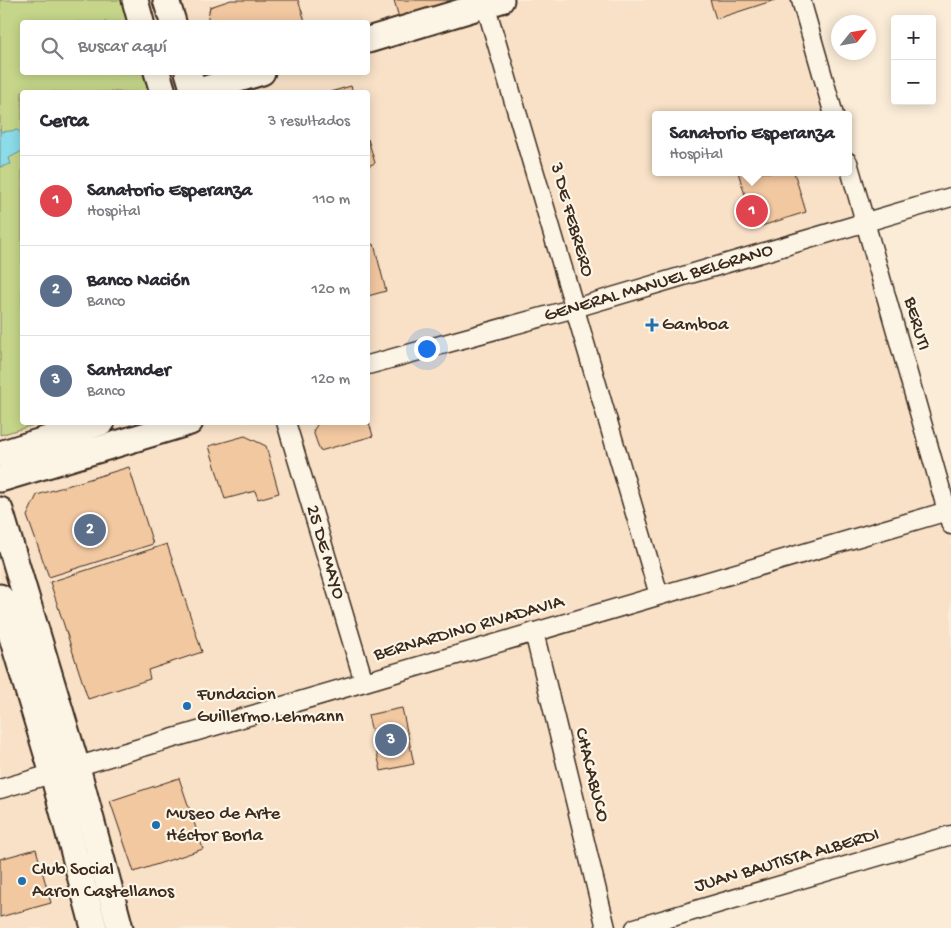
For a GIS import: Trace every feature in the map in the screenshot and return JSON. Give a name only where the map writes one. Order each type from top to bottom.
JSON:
[{"type":"main road","points":[[134,0],[141,20]]},
{"type":"main road","points":[[166,0],[172,20]]},
{"type":"main road","points":[[370,39],[490,2]]},
{"type":"main road","points":[[158,75],[162,90]]},
{"type":"main road","points":[[189,75],[194,90]]},
{"type":"main road","points":[[202,90],[252,75]]},
{"type":"main road","points":[[0,454],[92,425]]},
{"type":"main road","points":[[0,479],[180,425]]},
{"type":"main road","points":[[0,510],[77,767],[120,928]]},
{"type":"main road","points":[[0,596],[53,774],[94,928]]},
{"type":"street","points":[[801,0],[833,111]]},
{"type":"street","name":"3 DE FEBRERO","points":[[490,2],[575,308],[659,595]]},
{"type":"street","name":"BERUTI","points":[[852,175],[950,516]]},
{"type":"street","name":"GENERAL MANUEL BELGRANO","points":[[370,364],[575,308],[951,198]]},
{"type":"street","name":"25 DE MAYO","points":[[287,425],[364,682]]},
{"type":"street","name":"BERNARDINO RIVADAVIA","points":[[0,789],[659,595],[950,516]]},
{"type":"street","name":"CHACABUCO","points":[[534,632],[606,928]]},
{"type":"street","name":"JUAN BAUTISTA ALBERDI","points":[[635,928],[951,835]]},
{"type":"shaded area","points":[[0,0],[798,0],[830,111],[652,111],[652,176],[849,176],[951,526],[951,835],[635,928],[0,928]]},
{"type":"green space","points":[[0,0],[123,0],[128,20],[20,20],[20,75],[146,75],[150,90],[20,90],[20,425],[34,425],[0,435]]},
{"type":"water","points":[[0,129],[1,132],[18,130],[20,132],[20,152],[9,158],[11,164],[0,167]]},
{"type":"building","points":[[231,0],[298,0],[305,20],[207,20],[210,7]]},
{"type":"building","points":[[394,0],[459,0],[399,18]]},
{"type":"building","points":[[710,0],[775,0],[716,19]]},
{"type":"building","points":[[351,86],[352,90],[337,90]]},
{"type":"building","points":[[370,146],[375,163],[370,165]]},
{"type":"building","points":[[739,176],[795,176],[806,212],[755,228]]},
{"type":"building","points":[[374,244],[386,291],[370,295],[370,245]]},
{"type":"building","points":[[317,425],[370,425],[373,436],[320,451],[313,431]]},
{"type":"building","points":[[245,436],[266,446],[279,493],[258,499],[255,491],[225,499],[209,446]]},
{"type":"building","points":[[129,467],[153,544],[49,577],[27,516],[37,495]]},
{"type":"building","points":[[167,544],[202,652],[148,670],[150,679],[88,699],[50,582]]},
{"type":"building","points":[[402,708],[414,764],[381,771],[368,715]]},
{"type":"building","name":"Museo de Arte Héctor Borla","points":[[179,778],[203,849],[134,872],[110,801]]},
{"type":"building","name":"Club Social Aaron Castellanos","points":[[36,849],[51,903],[0,917],[0,859]]},
{"type":"place","name":"Sanatorio Esperanza","points":[[752,211]]},
{"type":"place","name":"Gamboa","points":[[652,325]]},
{"type":"place","name":"Banco Nación","points":[[90,530]]},
{"type":"place","name":"Fundacion Guillermo Lehmann","points":[[187,706]]},
{"type":"place","name":"Santander","points":[[391,740]]},
{"type":"place","name":"Museo de Arte Héctor Borla","points":[[156,825]]},
{"type":"place","name":"Club Social Aaron Castellanos","points":[[22,881]]}]
